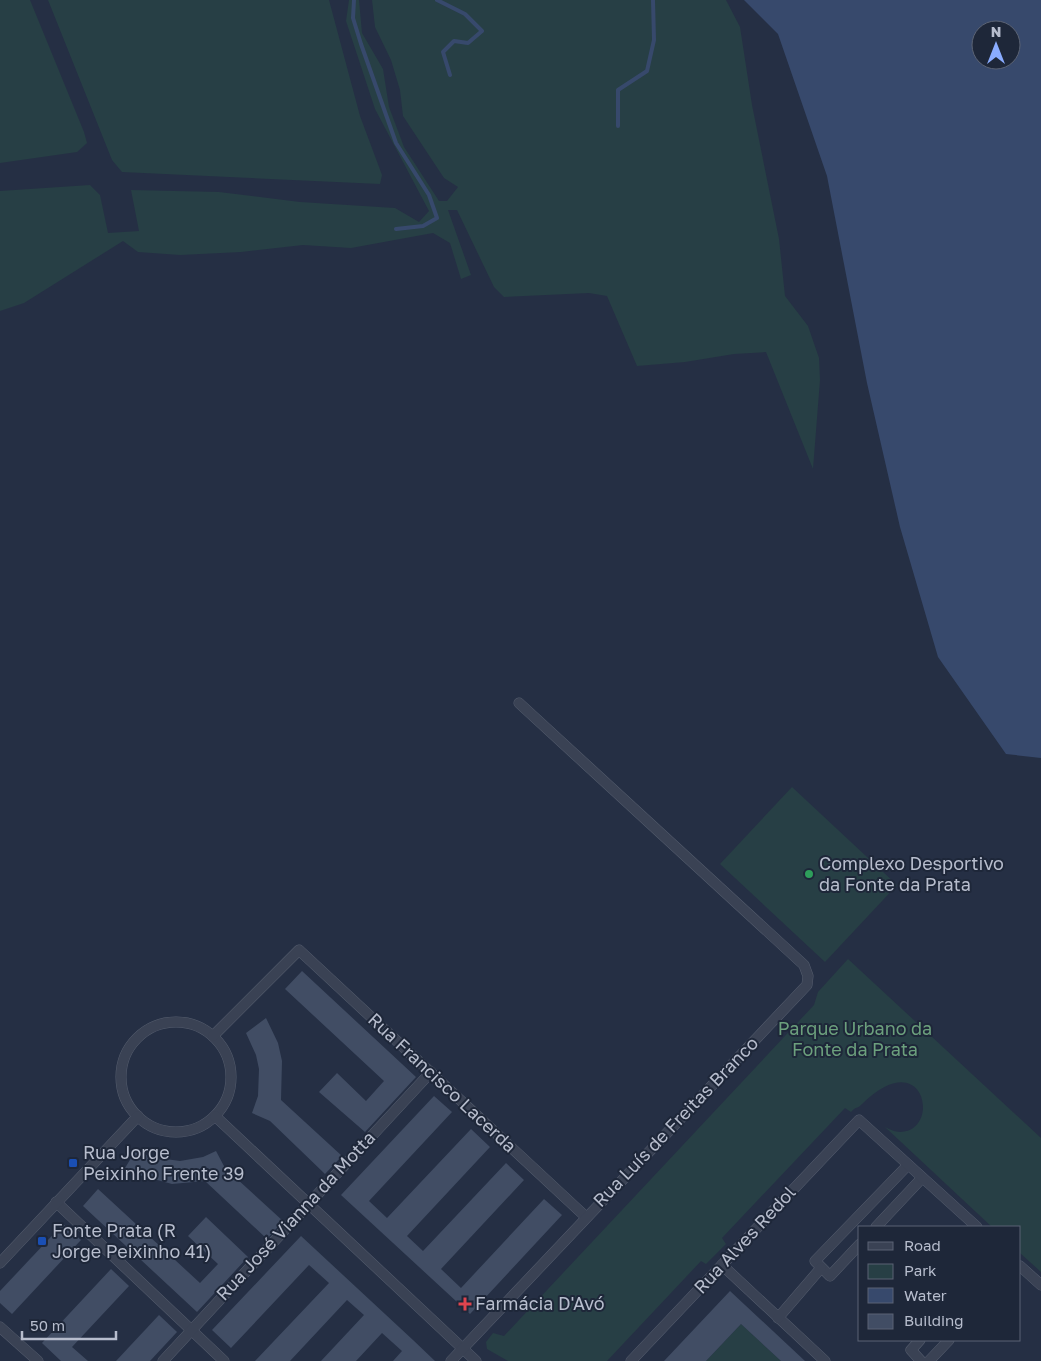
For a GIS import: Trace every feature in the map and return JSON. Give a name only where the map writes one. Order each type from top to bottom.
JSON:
[{"type":"street","name":"Rua Luís de Freitas Branco","points":[[451,1361],[807,985],[808,976],[804,965],[519,703]]},
{"type":"street","name":"Rua Francisco Lacerda","points":[[213,1036],[299,950],[586,1217]]},
{"type":"street","points":[[179,1022],[197,1026],[213,1036],[224,1051],[230,1067],[230,1085],[225,1102],[214,1116],[201,1126],[184,1131],[168,1131],[151,1126],[138,1116],[126,1101],[121,1083],[122,1064],[130,1046],[143,1033],[160,1024],[179,1022]]},
{"type":"street","name":"Rua José Vianna da Motta","points":[[163,1361],[431,1072]]},
{"type":"street","points":[[0,1263],[138,1116]]},
{"type":"street","points":[[214,1116],[476,1361]]},
{"type":"street","name":"Rua Alves Redol","points":[[631,1361],[859,1120],[908,1165]]},
{"type":"street","points":[[858,1246],[830,1276],[815,1261],[908,1165],[976,1226]]},
{"type":"street","points":[[877,1226],[922,1178]]},
{"type":"street","points":[[56,1202],[224,1361]]},
{"type":"street","points":[[722,1265],[825,1361]]},
{"type":"street","points":[[1021,1267],[1041,1285]]},
{"type":"street","points":[[778,1318],[821,1268]]},
{"type":"street","points":[[0,1327],[38,1361]]},
{"type":"street","points":[[917,1360],[911,1350],[919,1341]]},
{"type":"street","points":[[929,1361],[948,1341]]},
{"type":"green space","points":[[0,0],[30,0],[84,132],[87,143],[77,152],[0,163]]},
{"type":"green space","points":[[48,0],[329,0],[360,116],[382,175],[380,184],[122,172],[112,160]]},
{"type":"green space","points":[[349,0],[359,0],[362,33],[383,69],[389,107],[404,147],[439,201],[447,201],[458,187],[444,178],[403,116],[400,90],[391,60],[375,27],[372,0],[726,0],[740,27],[752,105],[779,239],[785,296],[808,326],[819,358],[820,380],[813,469],[766,352],[637,366],[607,296],[589,293],[504,297],[494,287],[457,210],[448,210],[471,275],[461,279],[450,243],[433,233],[351,248],[303,245],[241,252],[180,255],[138,252],[123,241],[24,303],[0,311],[0,191],[90,185],[100,195],[108,233],[139,231],[131,190],[219,192],[300,202],[395,208],[419,222],[429,211],[375,109],[346,21]]},
{"type":"green space","name":"Complexo Desportivo da Fonte da Prata","points":[[792,787],[897,885],[825,962],[720,864]]},
{"type":"green space","name":"Parque Urbano da Fonte da Prata","points":[[848,959],[1041,1138],[1041,1272],[1021,1254],[1021,1226],[991,1226],[885,1127],[900,1132],[913,1128],[921,1119],[923,1107],[920,1094],[913,1085],[900,1082],[883,1088],[851,1112],[845,1108],[722,1238],[726,1244],[706,1264],[701,1261],[607,1361],[508,1361],[487,1349],[486,1342],[493,1333],[504,1336],[814,1005],[818,992]]},
{"type":"green space","points":[[741,1324],[781,1361],[706,1361]]},
{"type":"water","points":[[744,0],[1041,0],[1041,758],[1006,754],[938,657],[900,527],[867,383],[827,176],[778,34]]},
{"type":"building","points":[[302,971],[416,1077],[365,1132],[319,1092],[337,1073],[366,1101],[384,1081],[285,989]]},
{"type":"building","points":[[266,1018],[278,1043],[282,1061],[281,1100],[342,1156],[325,1174],[270,1121],[252,1113],[258,1096],[259,1069],[256,1055],[246,1033]]},
{"type":"building","points":[[434,1096],[452,1112],[369,1201],[387,1218],[471,1129],[490,1147],[407,1236],[423,1251],[506,1163],[524,1180],[441,1269],[461,1288],[544,1199],[562,1215],[470,1314],[341,1195]]},
{"type":"building","points":[[136,1150],[151,1157],[180,1161],[203,1157],[216,1151],[225,1168],[283,1221],[267,1239],[205,1181],[172,1184],[139,1175],[125,1168]]},
{"type":"building","points":[[98,1189],[200,1283],[218,1264],[188,1236],[206,1217],[248,1257],[197,1312],[83,1206]]},
{"type":"building","points":[[63,1224],[81,1240],[12,1314],[0,1303],[0,1291]]},
{"type":"building","points":[[301,1236],[435,1361],[393,1361],[402,1351],[382,1333],[356,1361],[321,1361],[364,1315],[347,1300],[290,1361],[255,1361],[329,1283],[309,1265],[231,1348],[212,1330]]},
{"type":"building","points":[[111,1269],[129,1286],[72,1347],[88,1361],[61,1361],[42,1343]]},
{"type":"building","points":[[730,1291],[805,1361],[781,1361],[741,1324],[706,1361],[664,1361]]},
{"type":"building","points":[[159,1315],[177,1332],[150,1361],[116,1361]]},
{"type":"waterway","points":[[354,0],[353,18],[396,143],[429,195],[437,218],[423,226],[396,229]]},
{"type":"waterway","points":[[437,0],[465,14],[482,31],[468,43],[454,41],[443,52],[450,75]]},
{"type":"waterway","points":[[618,126],[618,90],[647,71],[654,40],[653,0]]},
{"type":"place","name":"Complexo Desportivo da Fonte da Prata","points":[[809,874]]},
{"type":"place","name":"Rua Jorge Peixinho Frente 39","points":[[73,1163]]},
{"type":"place","name":"Fonte Prata (R Jorge Peixinho 41)","points":[[42,1241]]},
{"type":"place","name":"Farmácia D'Avó","points":[[465,1304]]}]
